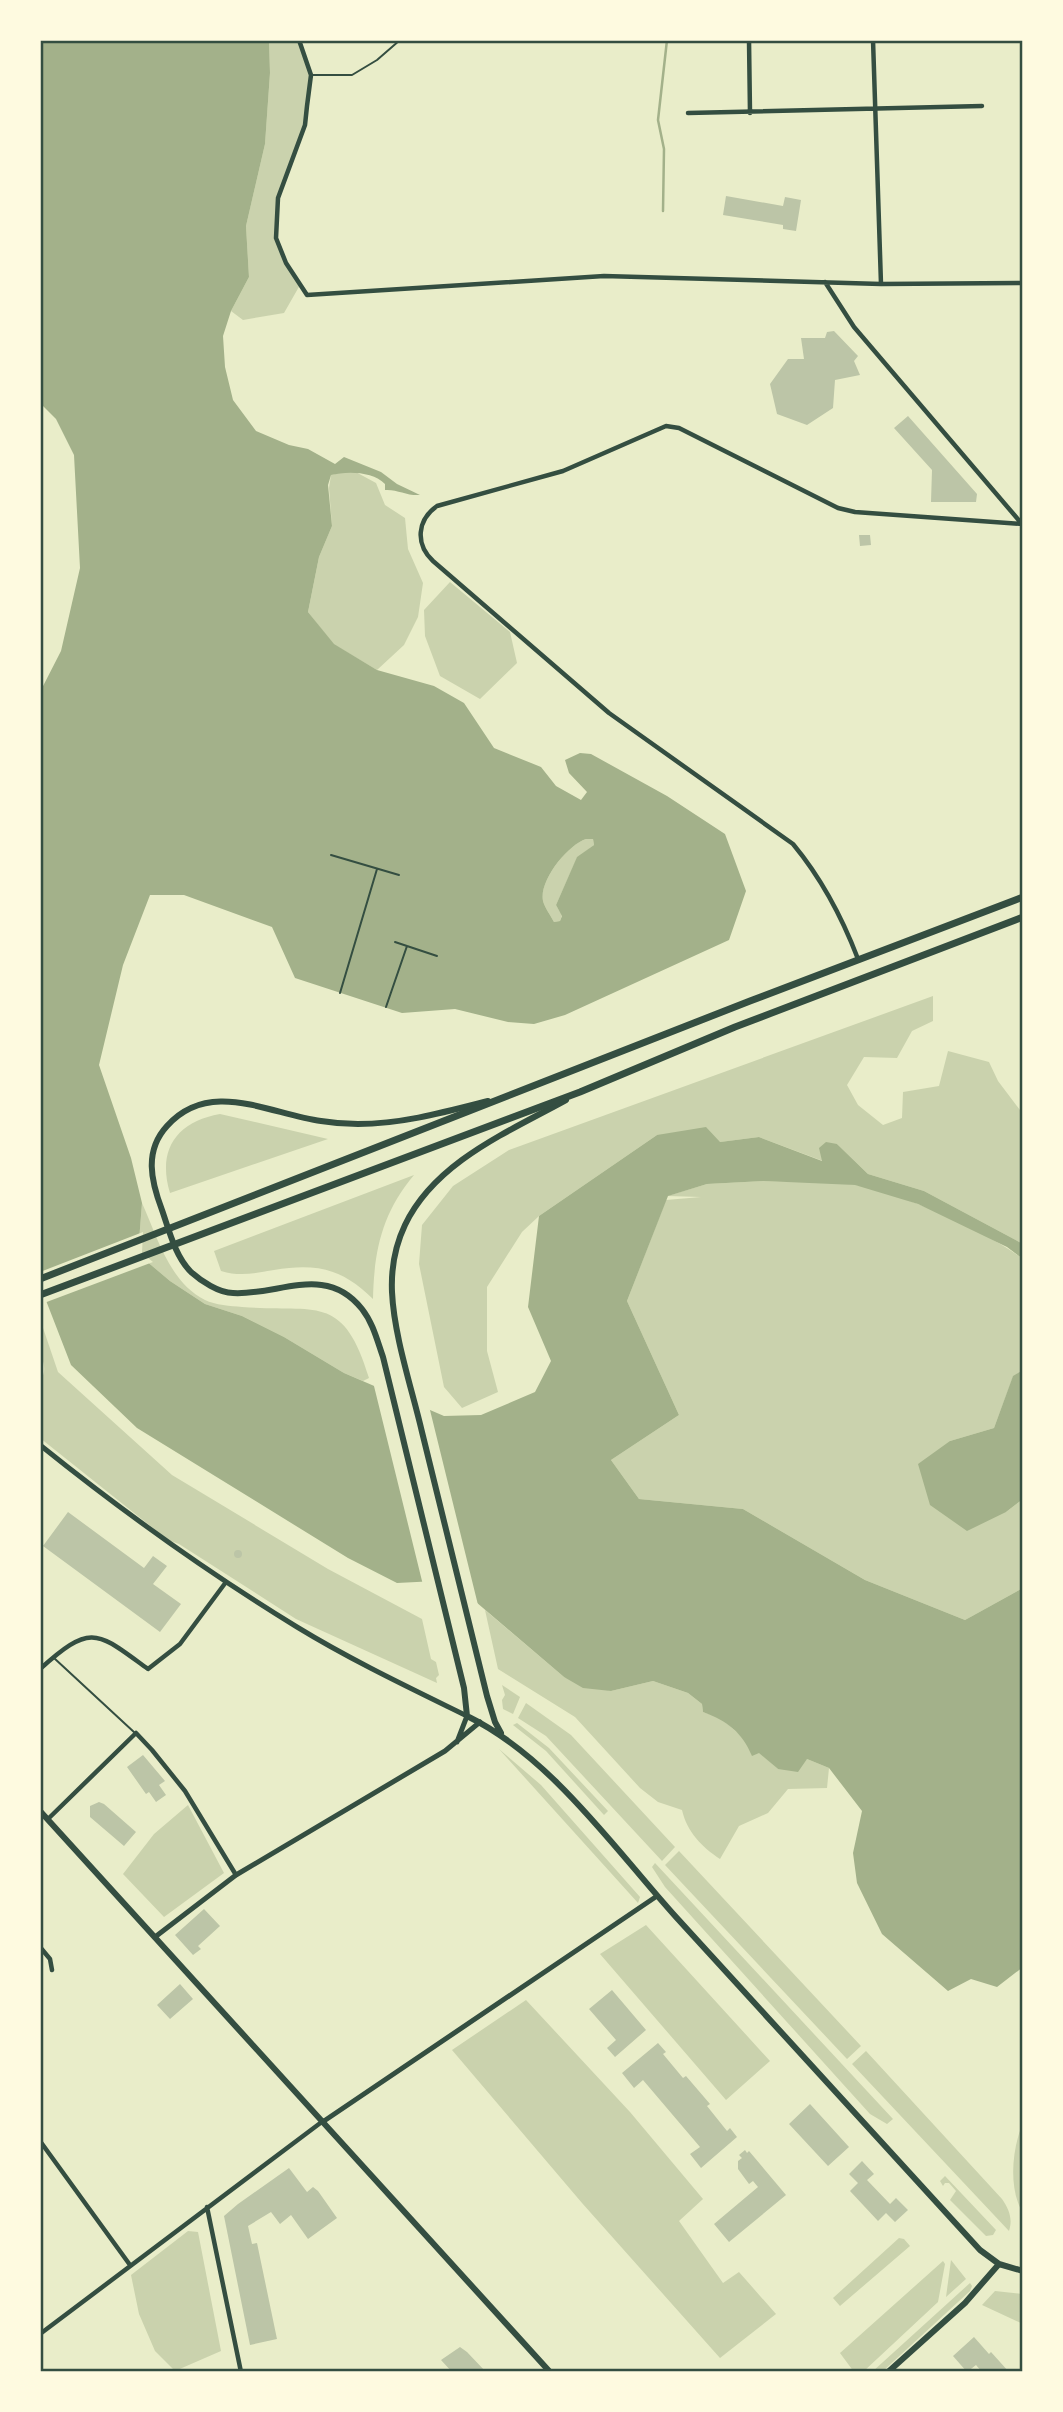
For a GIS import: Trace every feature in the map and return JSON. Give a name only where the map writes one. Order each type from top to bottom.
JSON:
[{"type":"main road","points":[[40,1279],[1023,897]]},
{"type":"main road","points":[[40,1295],[580,1092],[735,1027],[1023,917]]},
{"type":"main road","points":[[503,1735],[490,1708],[397,1320],[392,1293],[396,1248],[406,1223],[436,1182],[468,1157],[580,1092]]},
{"type":"main road","points":[[503,1097],[404,1120],[358,1124],[320,1121],[237,1101],[203,1102],[177,1114],[161,1132],[153,1150],[150,1172],[181,1259],[191,1272],[209,1285],[230,1294],[254,1293],[299,1284],[331,1287],[361,1308],[373,1326],[383,1357],[464,1688],[467,1716],[503,1735],[579,1807],[980,2250],[999,2264],[1023,2271]]},
{"type":"main road","points":[[480,1722],[490,1708]]},
{"type":"main road","points":[[40,1811],[550,2372]]},
{"type":"main road","points":[[40,1826],[48,1819]]},
{"type":"main road","points":[[888,2372],[965,2303],[999,2264]]},
{"type":"street","points":[[299,40],[311,75],[305,125],[278,198],[276,238],[286,263],[307,295],[604,275],[881,284],[1023,283]]},
{"type":"street","points":[[749,40],[750,113]]},
{"type":"street","points":[[873,40],[881,284]]},
{"type":"street","points":[[688,113],[982,106]]},
{"type":"street","points":[[825,281],[854,327],[1023,524]]},
{"type":"street","points":[[858,960],[844,922],[816,872],[793,844],[609,713],[427,555],[420,538],[423,521],[437,506],[563,471],[666,426],[679,428],[838,508],[855,512],[1023,524]]},
{"type":"street","points":[[40,1445],[84,1481],[226,1582],[299,1628],[467,1716],[457,1742]]},
{"type":"street","points":[[40,1669],[53,1657],[86,1637],[100,1637],[110,1641],[148,1669],[180,1644],[226,1582]]},
{"type":"street","points":[[155,1937],[236,1875],[457,1742],[480,1722]]},
{"type":"street","points":[[48,1819],[136,1733],[185,1791],[236,1875]]},
{"type":"street","points":[[40,2334],[324,2121],[657,1896]]},
{"type":"street","points":[[40,1947],[50,1959],[52,1970]]},
{"type":"street","points":[[40,2141],[130,2265]]},
{"type":"street","points":[[207,2207],[241,2372]]},
{"type":"lane","points":[[311,75],[352,75],[377,60],[400,40]]},
{"type":"lane","points":[[53,1657],[136,1733]]},
{"type":"path","points":[[331,855],[399,875]]},
{"type":"path","points":[[340,993],[377,869]]},
{"type":"path","points":[[395,942],[438,956]]},
{"type":"path","points":[[386,1007],[407,946]]},
{"type":"shaded area","points":[[40,40],[269,40],[270,73],[265,144],[246,226],[249,277],[231,311],[223,336],[225,367],[233,400],[256,431],[289,445],[308,449],[335,464],[344,457],[381,472],[397,484],[420,495],[385,490],[385,484],[367,474],[331,475],[328,485],[332,526],[319,557],[308,612],[334,644],[377,670],[434,686],[464,703],[494,748],[541,767],[556,786],[581,800],[587,792],[569,773],[565,760],[580,753],[591,754],[667,796],[725,834],[746,891],[729,940],[565,1015],[534,1024],[508,1022],[455,1009],[402,1013],[295,978],[272,927],[184,895],[150,895],[123,965],[99,1065],[131,1158],[142,1203],[138,1254],[170,1281],[205,1304],[242,1316],[284,1337],[344,1373],[444,1416],[481,1415],[535,1392],[551,1361],[528,1307],[539,1216],[657,1135],[706,1127],[720,1142],[759,1137],[822,1161],[819,1148],[826,1142],[837,1144],[868,1174],[924,1191],[1023,1244],[1023,1259],[1007,1247],[918,1204],[855,1185],[764,1181],[707,1184],[668,1196],[627,1301],[679,1415],[611,1460],[639,1499],[743,1509],[865,1580],[965,1620],[1023,1588],[1023,1967],[997,1987],[971,1979],[948,1991],[882,1934],[857,1883],[853,1853],[862,1811],[829,1768],[807,1759],[798,1772],[778,1769],[759,1753],[752,1756],[738,1734],[719,1719],[703,1712],[702,1704],[688,1693],[653,1681],[611,1691],[583,1688],[564,1677],[476,1602],[436,1581],[397,1583],[348,1558],[137,1428],[71,1365],[40,1285],[40,692],[61,651],[80,568],[74,455],[56,419],[40,403]],"holes":[[[586,839],[593,839],[594,845],[577,857],[556,905],[562,916],[560,921],[554,922],[543,901],[550,874],[571,848]]]},
{"type":"shaded area","points":[[269,40],[299,40],[311,76],[306,117],[285,176],[276,216],[279,250],[300,285],[284,313],[243,320],[231,311],[249,277],[246,226],[265,144],[270,73]]},
{"type":"shaded area","points":[[352,470],[376,483],[385,505],[405,518],[408,549],[423,583],[418,617],[404,645],[377,670],[333,644],[308,612],[319,557],[332,526],[329,488],[331,475]]},
{"type":"shaded area","points":[[450,582],[510,632],[517,663],[480,699],[440,676],[425,636],[424,610]]},
{"type":"shaded area","points":[[586,839],[593,839],[594,845],[577,858],[556,905],[562,915],[560,921],[554,922],[543,901],[546,883],[563,856]]},
{"type":"shaded area","points":[[933,996],[933,1021],[912,1031],[897,1058],[864,1057],[847,1085],[858,1105],[883,1125],[902,1118],[903,1092],[939,1086],[948,1051],[989,1062],[998,1081],[1023,1114],[1023,1244],[924,1191],[868,1174],[837,1144],[823,1161],[759,1137],[720,1142],[657,1135],[539,1216],[522,1232],[487,1287],[487,1351],[498,1392],[462,1408],[444,1387],[419,1264],[422,1225],[453,1186],[509,1150]]},
{"type":"shaded area","points":[[220,1114],[328,1139],[170,1193],[166,1164],[174,1140],[192,1124]]},
{"type":"shaded area","points":[[414,1175],[394,1204],[382,1233],[375,1265],[373,1299],[340,1275],[316,1268],[289,1268],[241,1274],[221,1271],[214,1251]]},
{"type":"shaded area","points":[[833,1182],[897,1196],[966,1225],[1023,1259],[1023,1370],[1013,1377],[994,1428],[950,1441],[1006,1512],[1023,1499],[1023,1588],[965,1620],[865,1580],[743,1509],[639,1499],[611,1460],[679,1415],[627,1301],[666,1200],[701,1197],[667,1196],[707,1184]]},
{"type":"shaded area","points":[[142,1203],[173,1270],[193,1292],[205,1300],[223,1305],[308,1309],[337,1319],[349,1331],[369,1378],[363,1381],[344,1373],[284,1337],[242,1316],[205,1304],[170,1281],[138,1254]]},
{"type":"shaded area","points":[[40,1319],[58,1372],[172,1475],[328,1569],[422,1619],[431,1659],[436,1662],[439,1675],[436,1678],[437,1683],[296,1619],[179,1544],[168,1540],[40,1438],[40,1380],[44,1368],[40,1348]]},
{"type":"shaded area","points":[[1023,1370],[1023,1499],[1006,1512],[967,1531],[930,1505],[918,1464],[950,1441],[994,1428],[1013,1376]]},
{"type":"shaded area","points":[[485,1610],[564,1677],[611,1691],[653,1681],[688,1693],[702,1704],[703,1712],[721,1718],[778,1769],[807,1759],[829,1768],[827,1788],[788,1789],[768,1813],[739,1826],[720,1859],[696,1838],[682,1810],[658,1802],[640,1788],[575,1717],[498,1669]]},
{"type":"shaded area","points":[[502,1685],[520,1697],[513,1714],[503,1709],[502,1700],[505,1695]]},
{"type":"shaded area","points":[[526,1703],[571,1735],[675,1847],[662,1861],[546,1736],[518,1718]]},
{"type":"shaded area","points":[[517,1723],[549,1748],[608,1811],[604,1815],[546,1751],[513,1725]]},
{"type":"shaded area","points":[[499,1749],[541,1785],[640,1897],[638,1903]]},
{"type":"shaded area","points":[[188,1805],[224,1873],[164,1917],[123,1874],[154,1834]]},
{"type":"shaded area","points":[[679,1851],[861,2046],[847,2059],[665,1865]]},
{"type":"shaded area","points":[[655,1863],[893,2119],[887,2124],[870,2114],[665,1887],[652,1867]]},
{"type":"shaded area","points":[[646,1925],[770,2061],[726,2100],[600,1954]]},
{"type":"shaded area","points":[[526,2000],[630,2112],[703,2199],[679,2221],[723,2283],[739,2272],[776,2314],[720,2358],[582,2203],[452,2050]]},
{"type":"shaded area","points":[[866,2051],[1002,2199],[1010,2214],[1009,2231],[852,2064]]},
{"type":"shaded area","points":[[1023,2123],[1023,2213],[1015,2192],[1013,2168],[1016,2144]]},
{"type":"shaded area","points":[[945,2176],[996,2230],[993,2235],[986,2236],[950,2200],[956,2191],[949,2183],[943,2186],[940,2181]]},
{"type":"shaded area","points":[[188,2231],[198,2232],[221,2351],[175,2371],[155,2351],[139,2314],[131,2275]]},
{"type":"shaded area","points":[[899,2238],[904,2239],[910,2246],[840,2306],[833,2298]]},
{"type":"shaded area","points":[[951,2260],[966,2279],[946,2297]]},
{"type":"shaded area","points":[[943,2261],[945,2264],[938,2302],[863,2372],[854,2372],[840,2353]]},
{"type":"shaded area","points":[[970,2283],[970,2291],[882,2372],[872,2372]]},
{"type":"shaded area","points":[[995,2291],[1023,2294],[1023,2324],[982,2305]]},
{"type":"pier","points":[[143,1232],[142,1253],[153,1262],[44,1303],[40,1294],[40,1272]]},
{"type":"pier","points":[[373,1382],[429,1406],[479,1609],[435,1585],[423,1585]]},
{"type":"building","points":[[726,196],[783,206],[785,197],[801,200],[796,231],[783,229],[783,225],[723,215]]},
{"type":"building","points":[[834,331],[858,356],[854,361],[860,375],[835,380],[833,408],[807,425],[777,414],[770,384],[788,359],[804,359],[801,338],[825,338],[827,332]]},
{"type":"building","points":[[908,416],[977,494],[976,502],[931,502],[932,470],[894,428]]},
{"type":"building","points":[[859,535],[870,535],[871,545],[860,546]]},
{"type":"building","points":[[68,1512],[144,1568],[153,1556],[167,1566],[153,1584],[181,1604],[160,1632],[43,1546]]},
{"type":"building","points":[[238,1550],[242,1554],[238,1558],[234,1554]]},
{"type":"building","points":[[143,1755],[165,1781],[159,1785],[166,1795],[156,1802],[149,1792],[146,1794],[127,1767]]},
{"type":"building","points":[[99,1802],[136,1832],[124,1846],[90,1817],[90,1806]]},
{"type":"building","points":[[204,1909],[220,1926],[198,1946],[201,1949],[193,1955],[175,1935]]},
{"type":"building","points":[[180,1984],[193,1999],[170,2019],[157,2005]]},
{"type":"building","points":[[612,1990],[646,2030],[615,2057],[607,2048],[616,2040],[589,2009]]},
{"type":"building","points":[[658,2043],[666,2052],[663,2054],[683,2078],[686,2076],[710,2104],[707,2106],[727,2131],[730,2128],[737,2137],[701,2168],[690,2154],[700,2147],[643,2080],[634,2088],[622,2073]]},
{"type":"building","points":[[810,2104],[849,2147],[828,2166],[789,2124]]},
{"type":"building","points":[[745,2150],[747,2153],[749,2151],[786,2195],[729,2242],[714,2224],[758,2187],[753,2181],[749,2184],[738,2169],[738,2161],[742,2158],[739,2155]]},
{"type":"building","points":[[862,2161],[874,2174],[867,2180],[890,2204],[896,2198],[908,2210],[895,2222],[886,2213],[878,2221],[850,2191],[858,2183],[849,2174]]},
{"type":"building","points":[[289,2168],[307,2192],[313,2187],[318,2191],[337,2218],[308,2239],[291,2215],[280,2224],[271,2212],[248,2226],[252,2244],[257,2243],[277,2339],[250,2345],[224,2216]]},
{"type":"building","points":[[974,2337],[1009,2372],[982,2372],[976,2365],[967,2372],[953,2356]]},
{"type":"building","points":[[460,2347],[486,2372],[452,2372],[441,2360]]},
{"type":"waterway","points":[[663,211],[664,149],[658,120],[667,40]]}]
